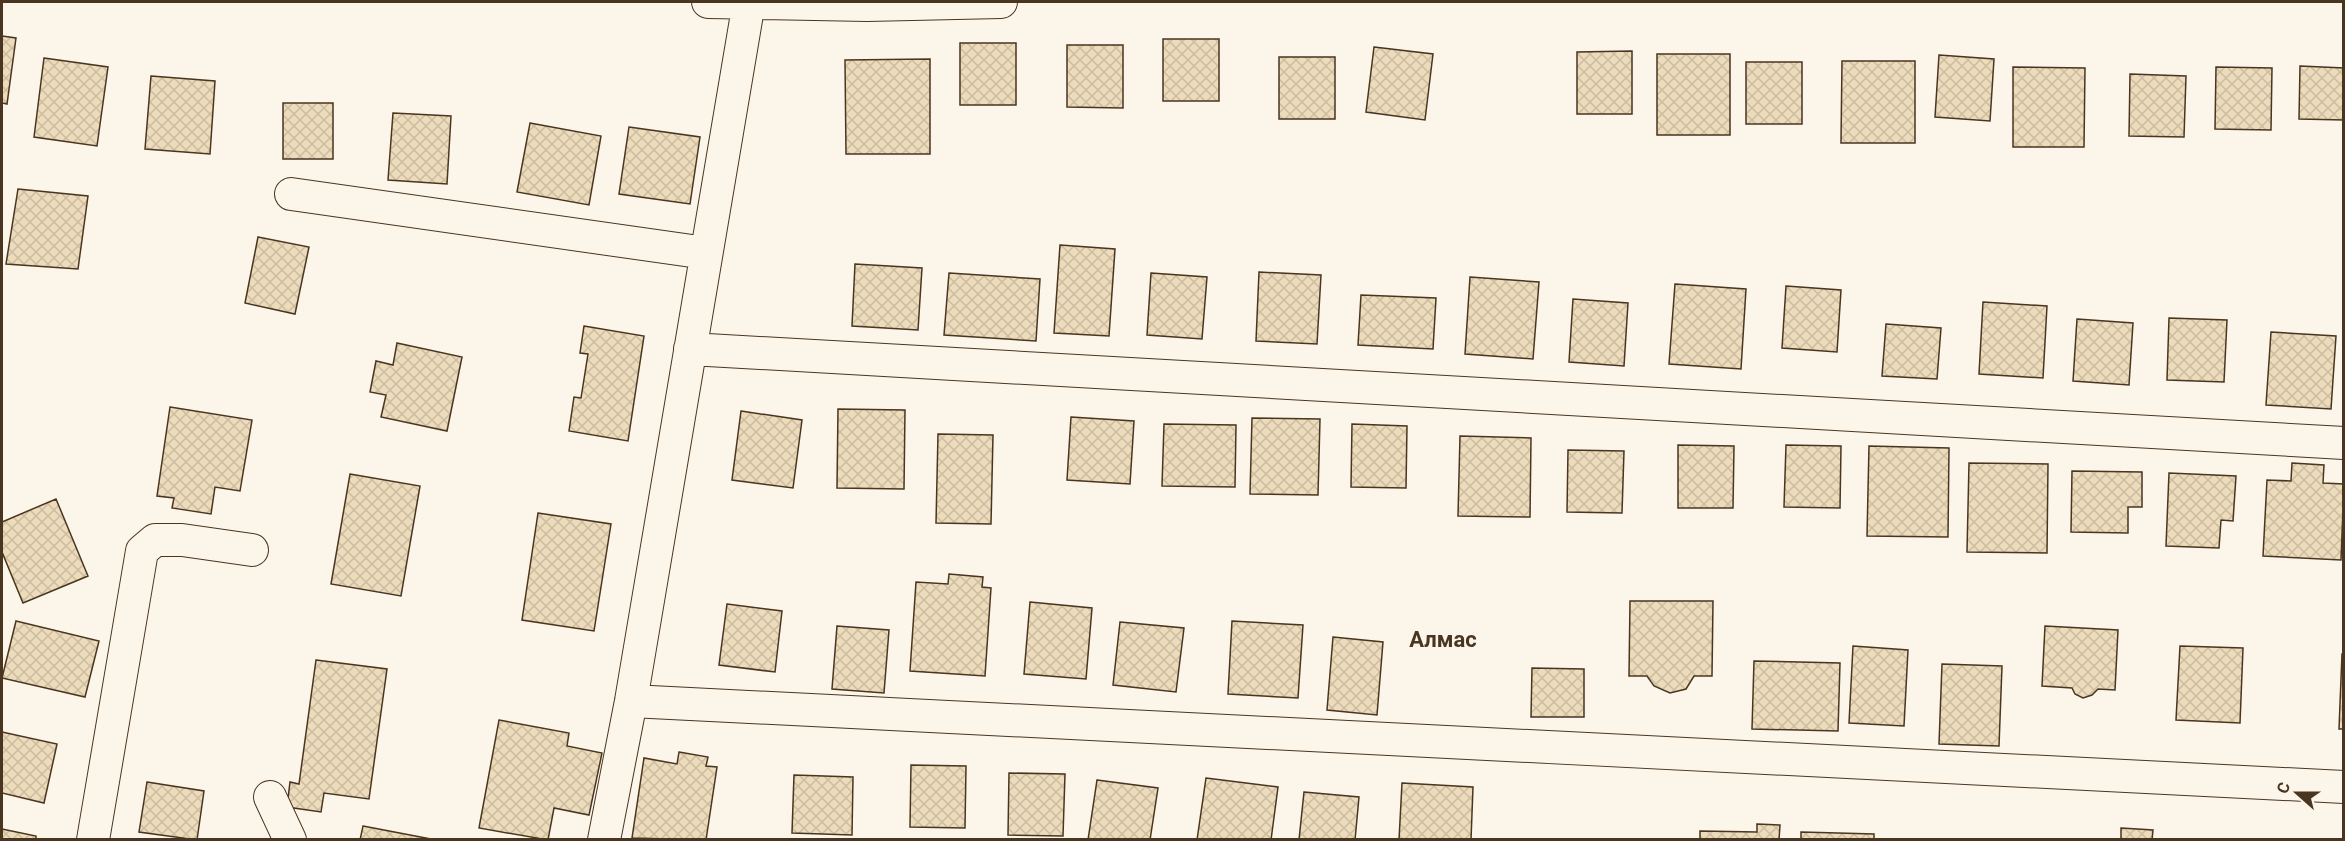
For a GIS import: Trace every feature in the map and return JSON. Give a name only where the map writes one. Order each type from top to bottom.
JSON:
[{"type":"street","points":[[708,2],[1001,2]]},
{"type":"street","points":[[604,840],[631,701],[749,2]]},
{"type":"street","points":[[291,194],[706,253]]},
{"type":"street","points":[[690,349],[2343,443]]},
{"type":"street","points":[[93,840],[142,551],[155,540],[182,540],[252,550]]},
{"type":"street","points":[[631,701],[2343,788]]},
{"type":"street","points":[[270,796],[290,840]]},
{"type":"building","points":[[2,36],[16,38],[7,104],[2,103]]},
{"type":"building","points":[[1163,39],[1219,39],[1219,101],[1163,101]]},
{"type":"building","points":[[960,43],[1016,43],[1016,105],[960,105]]},
{"type":"building","points":[[1067,45],[1123,45],[1123,108],[1067,107]]},
{"type":"building","points":[[1374,47],[1433,54],[1425,120],[1366,112]]},
{"type":"building","points":[[1632,51],[1632,114],[1577,114],[1577,52]]},
{"type":"building","points":[[1657,54],[1730,54],[1730,135],[1657,135]]},
{"type":"building","points":[[1939,55],[1994,59],[1990,121],[1935,117]]},
{"type":"building","points":[[1279,57],[1335,57],[1335,119],[1279,119]]},
{"type":"building","points":[[44,58],[108,67],[97,146],[34,137]]},
{"type":"building","points":[[930,59],[930,154],[846,154],[845,60]]},
{"type":"building","points":[[1842,61],[1915,61],[1915,143],[1841,143]]},
{"type":"building","points":[[1746,62],[1802,62],[1802,124],[1746,124]]},
{"type":"building","points":[[2300,66],[2344,68],[2344,120],[2299,119]]},
{"type":"building","points":[[2013,67],[2085,68],[2084,147],[2013,147]]},
{"type":"building","points":[[2216,67],[2272,68],[2271,130],[2215,129]]},
{"type":"building","points":[[2130,74],[2186,76],[2184,137],[2129,136]]},
{"type":"building","points":[[151,76],[215,81],[210,154],[145,149]]},
{"type":"building","points":[[283,103],[333,103],[333,159],[283,159]]},
{"type":"building","points":[[393,113],[451,116],[447,184],[388,180]]},
{"type":"building","points":[[530,123],[601,136],[589,205],[517,192]]},
{"type":"building","points":[[629,127],[700,137],[690,204],[619,194]]},
{"type":"building","points":[[18,189],[88,196],[78,269],[6,264]]},
{"type":"building","points":[[258,237],[309,247],[295,314],[245,303]]},
{"type":"building","points":[[1060,245],[1115,249],[1109,336],[1054,333]]},
{"type":"building","points":[[855,264],[922,268],[918,330],[852,326]]},
{"type":"building","points":[[1259,272],[1321,275],[1317,344],[1256,341]]},
{"type":"building","points":[[949,273],[1040,279],[1036,341],[944,335]]},
{"type":"building","points":[[1151,273],[1207,277],[1202,339],[1147,335]]},
{"type":"building","points":[[1470,277],[1539,282],[1533,359],[1465,354]]},
{"type":"building","points":[[1675,284],[1746,289],[1741,369],[1669,364]]},
{"type":"building","points":[[1786,286],[1841,290],[1837,352],[1782,348]]},
{"type":"building","points":[[1361,295],[1436,298],[1433,349],[1358,345]]},
{"type":"building","points":[[1573,299],[1628,303],[1624,366],[1569,362]]},
{"type":"building","points":[[1983,302],[2047,306],[2043,378],[1979,374]]},
{"type":"building","points":[[2169,318],[2227,320],[2224,382],[2167,380]]},
{"type":"building","points":[[2077,319],[2133,323],[2129,385],[2073,381]]},
{"type":"building","points":[[1886,324],[1941,328],[1937,379],[1882,376]]},
{"type":"building","points":[[584,326],[644,336],[628,441],[569,431],[574,397],[581,398],[588,354],[580,353]]},
{"type":"building","points":[[2271,332],[2336,336],[2331,409],[2266,405]]},
{"type":"building","points":[[397,343],[462,357],[447,431],[381,417],[386,395],[370,392],[376,361],[393,365]]},
{"type":"building","points":[[170,407],[252,420],[240,491],[215,487],[211,514],[172,508],[174,498],[157,496]]},
{"type":"building","points":[[838,409],[905,410],[904,489],[837,488]]},
{"type":"building","points":[[741,411],[802,420],[793,488],[732,480]]},
{"type":"building","points":[[1071,417],[1134,421],[1130,484],[1067,480]]},
{"type":"building","points":[[1252,418],[1320,419],[1318,495],[1250,494]]},
{"type":"building","points":[[1164,424],[1236,425],[1235,487],[1162,486]]},
{"type":"building","points":[[1352,424],[1407,426],[1406,488],[1351,487]]},
{"type":"building","points":[[938,434],[993,435],[991,524],[936,523]]},
{"type":"building","points":[[1460,436],[1531,438],[1530,517],[1458,516]]},
{"type":"building","points":[[1678,445],[1734,446],[1733,508],[1678,508]]},
{"type":"building","points":[[1786,445],[1841,446],[1840,508],[1784,507]]},
{"type":"building","points":[[1869,446],[1949,448],[1948,537],[1867,536]]},
{"type":"building","points":[[1568,450],[1624,451],[1622,513],[1567,512]]},
{"type":"building","points":[[1969,463],[2048,464],[2047,553],[1967,552]]},
{"type":"building","points":[[2292,463],[2324,465],[2323,483],[2344,484],[2341,560],[2263,556],[2267,480],[2291,481]]},
{"type":"building","points":[[2072,471],[2142,472],[2142,507],[2128,507],[2128,533],[2071,532]]},
{"type":"building","points":[[2169,473],[2236,476],[2233,521],[2221,520],[2219,548],[2166,546]]},
{"type":"building","points":[[350,474],[420,486],[401,596],[331,584]]},
{"type":"building","points":[[56,499],[88,576],[23,603],[2,552],[2,522]]},
{"type":"building","points":[[538,513],[611,524],[594,631],[522,620]]},
{"type":"building","points":[[949,574],[983,577],[982,587],[991,588],[985,676],[910,671],[916,582],[948,584]]},
{"type":"building","points":[[1630,601],[1713,601],[1712,676],[1694,676],[1686,689],[1670,693],[1654,686],[1647,676],[1629,676]]},
{"type":"building","points":[[1030,602],[1092,608],[1086,679],[1024,674]]},
{"type":"building","points":[[727,604],[782,611],[775,672],[719,665]]},
{"type":"building","points":[[16,621],[99,641],[85,697],[2,678]]},
{"type":"building","points":[[1232,621],[1303,625],[1298,698],[1228,694]]},
{"type":"building","points":[[1120,622],[1184,628],[1176,692],[1113,685]]},
{"type":"building","points":[[837,626],[889,630],[884,693],[832,689]]},
{"type":"building","points":[[2045,626],[2118,630],[2115,690],[2098,689],[2092,695],[2083,698],[2075,694],[2072,688],[2042,686]]},
{"type":"building","points":[[1333,637],[1383,642],[1377,715],[1327,710]]},
{"type":"building","points":[[1853,646],[1908,650],[1904,726],[1849,723]]},
{"type":"building","points":[[2180,646],[2243,648],[2240,723],[2176,720]]},
{"type":"building","points":[[2342,654],[2344,654],[2344,729],[2339,729]]},
{"type":"building","points":[[316,660],[387,669],[369,799],[324,793],[321,812],[287,807],[290,782],[299,784]]},
{"type":"building","points":[[1754,661],[1840,663],[1838,731],[1752,729]]},
{"type":"building","points":[[1942,664],[2002,666],[1999,746],[1939,744]]},
{"type":"building","points":[[1532,668],[1584,669],[1584,717],[1531,717]]},
{"type":"building","points":[[499,720],[569,733],[567,746],[602,753],[589,815],[554,808],[548,840],[479,828]]},
{"type":"building","points":[[2,732],[57,744],[44,803],[2,793]]},
{"type":"building","points":[[679,752],[708,757],[706,766],[717,767],[706,840],[632,838],[644,758],[677,764]]},
{"type":"building","points":[[911,765],[966,766],[965,828],[910,827]]},
{"type":"building","points":[[1009,773],[1065,774],[1063,836],[1008,835]]},
{"type":"building","points":[[794,775],[853,777],[852,835],[792,833]]},
{"type":"building","points":[[1206,778],[1278,787],[1271,840],[1197,840]]},
{"type":"building","points":[[1097,780],[1158,788],[1150,840],[1088,840]]},
{"type":"building","points":[[147,782],[204,791],[197,840],[139,832]]},
{"type":"building","points":[[1402,783],[1473,787],[1471,840],[1399,840]]},
{"type":"building","points":[[1304,792],[1359,797],[1355,840],[1299,840]]},
{"type":"building","points":[[1757,824],[1780,825],[1779,840],[1700,840],[1700,831],[1757,832]]},
{"type":"building","points":[[363,826],[431,839],[360,840]]},
{"type":"building","points":[[2121,828],[2153,830],[2152,840],[2121,840]]},
{"type":"building","points":[[2,829],[36,836],[36,840],[2,840]]},
{"type":"building","points":[[1801,832],[1874,834],[1874,840],[1801,840]]},
{"type":"district","name":"Алмас","points":[[1443,639]]}]
